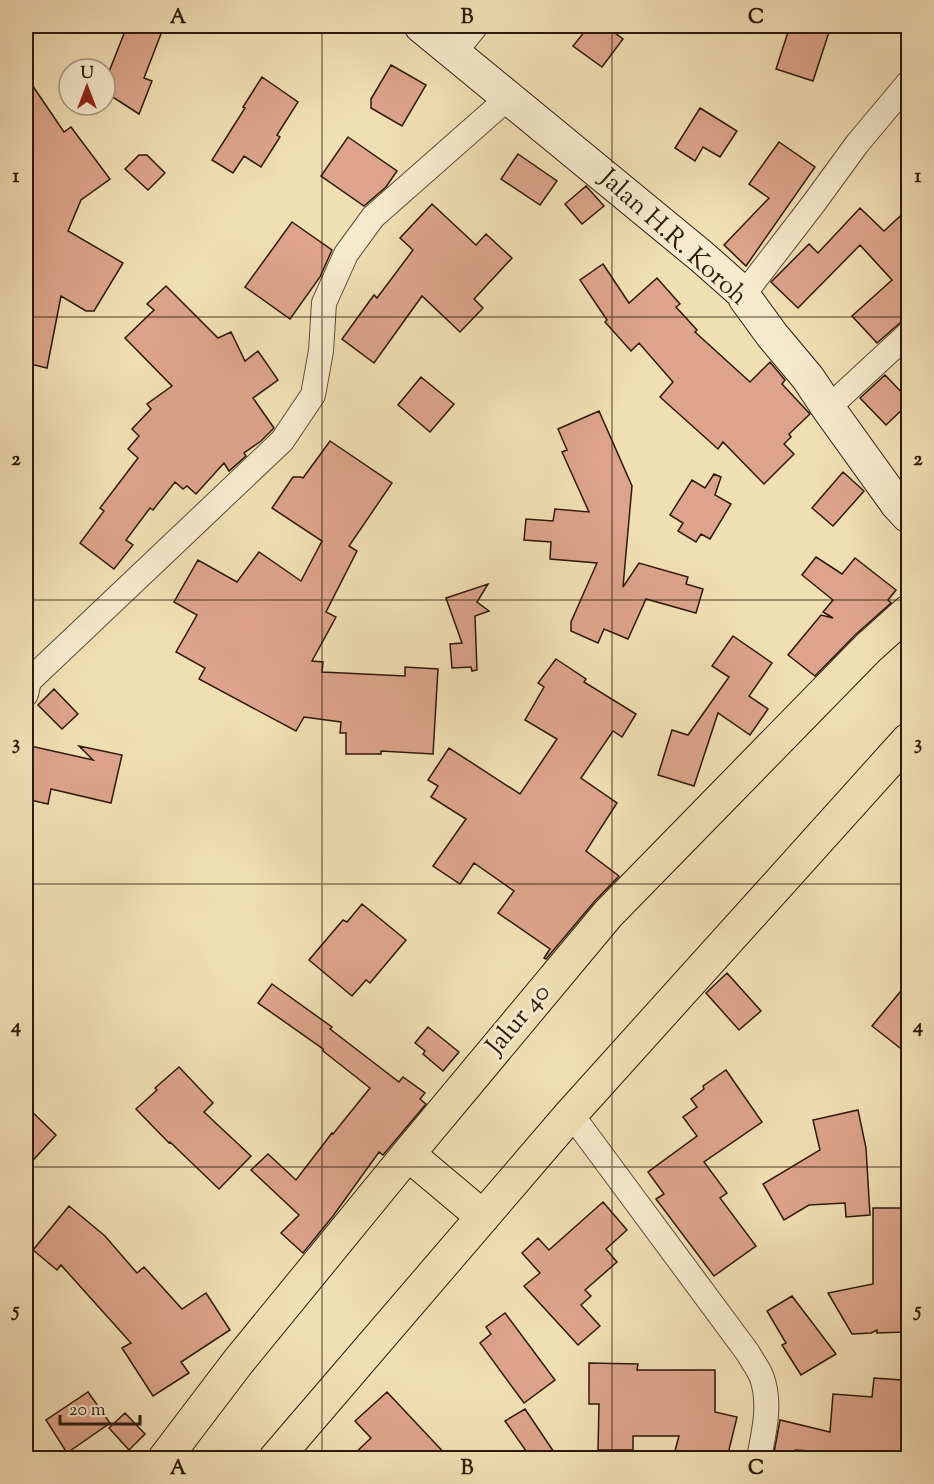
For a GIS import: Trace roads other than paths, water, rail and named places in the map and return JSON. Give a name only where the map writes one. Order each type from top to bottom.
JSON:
[{"type":"highway","name":"Jalur 40","points":[[165,1458],[238,1362],[608,914],[868,648],[909,612]]},
{"type":"highway","points":[[276,1458],[571,1114],[909,740]]},
{"type":"highway","points":[[408,1154],[483,1217]]},
{"type":"main road","name":"Jalan H.R. Koroh","points":[[421,26],[744,294],[772,335],[808,378],[897,504],[909,516]]},
{"type":"street","points":[[454,53],[476,26]]},
{"type":"street","points":[[744,294],[857,144],[909,82]]},
{"type":"street","points":[[27,685],[282,441],[313,395],[321,351],[324,303],[346,254],[373,217],[508,98]]},
{"type":"street","points":[[828,408],[909,334]]},
{"type":"street","points":[[571,1114],[748,1353],[762,1377],[766,1399],[766,1420],[759,1458]]}]
